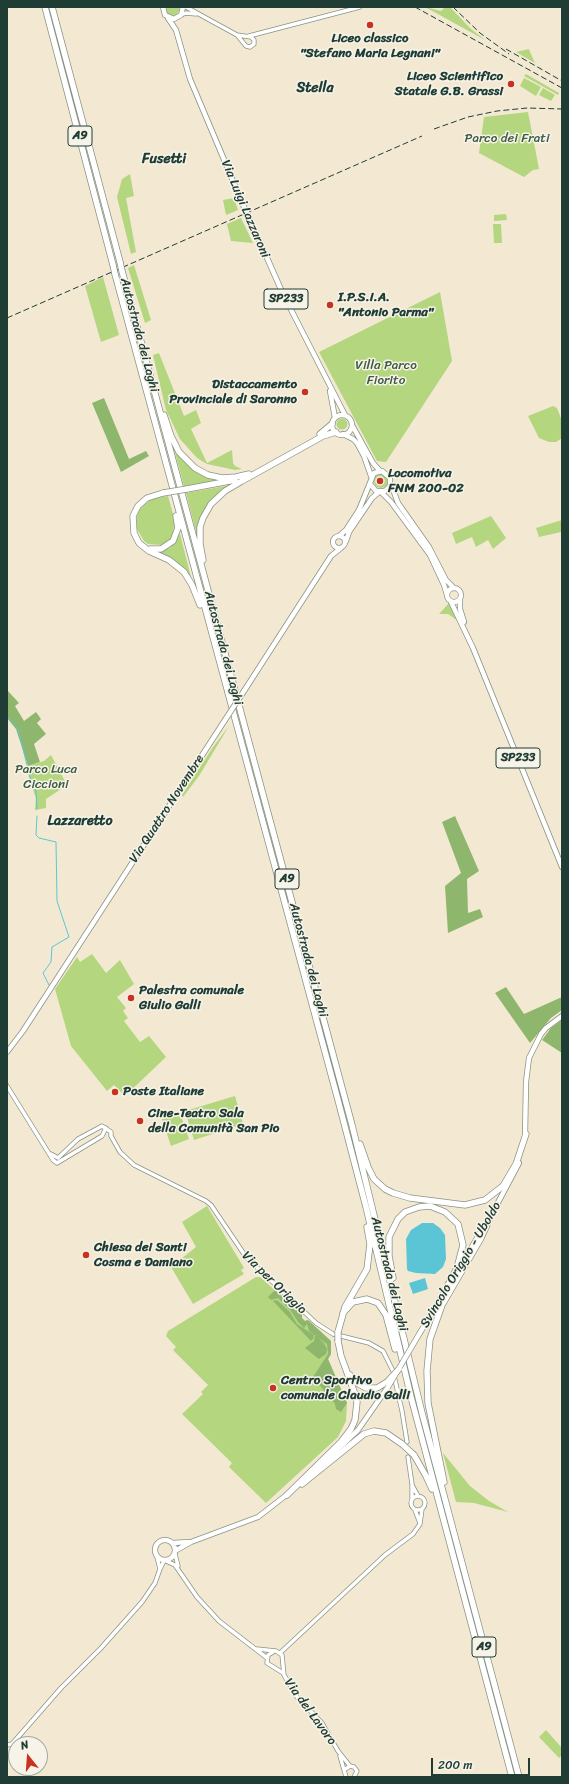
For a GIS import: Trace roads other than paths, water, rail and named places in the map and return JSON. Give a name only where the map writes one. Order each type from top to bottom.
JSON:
[{"type":"highway","name":"Autostrada dei Laghi","points":[[45,7],[211,635],[283,895],[366,1207],[434,1492],[455,1535],[519,1777]]},
{"type":"highway","name":"Autostrada dei Laghi","points":[[52,7],[154,392],[352,1125],[410,1362],[444,1489],[446,1517],[469,1614],[512,1777]]},
{"type":"highway","points":[[154,392],[162,406],[175,444],[188,462],[203,472],[218,477],[250,475]]},
{"type":"highway","points":[[207,588],[200,535],[203,518],[211,504],[225,491],[250,475],[326,431],[334,421]]},
{"type":"highway","points":[[211,635],[188,577],[174,563],[142,546],[134,533],[133,516],[142,501],[152,495],[234,480],[250,475],[323,436],[336,432]]},
{"type":"highway","points":[[142,546],[153,550],[161,549],[170,545],[176,537],[178,528],[172,486]]},
{"type":"highway","points":[[352,1125],[374,1179],[385,1189],[392,1193],[410,1198],[465,1205],[485,1200],[503,1186],[516,1164],[526,1134]]},
{"type":"highway","points":[[410,1362],[406,1335],[389,1256],[389,1237],[393,1227],[401,1215],[419,1207],[430,1206],[445,1212],[458,1224],[462,1236],[463,1245],[457,1268],[438,1304]]},
{"type":"highway","points":[[287,1495],[336,1448],[351,1429],[355,1420],[357,1402],[345,1367],[338,1341],[338,1332],[342,1313],[364,1276],[369,1260],[370,1244],[366,1207]]},
{"type":"highway","points":[[444,1489],[428,1403],[427,1371],[430,1339],[442,1305],[481,1238],[494,1209]]},
{"type":"highway","points":[[342,1313],[353,1302],[367,1298],[374,1300],[382,1307],[386,1315],[405,1388],[411,1397]]},
{"type":"highway","points":[[345,1367],[361,1386],[374,1388],[387,1385],[399,1369]]},
{"type":"highway","points":[[287,1495],[364,1434],[374,1431],[386,1433],[404,1443],[411,1456],[426,1476],[434,1492]]},
{"type":"main road","name":"SP233","points":[[163,7],[164,14],[168,18]]},
{"type":"main road","name":"SP233","points":[[179,17],[184,7]]},
{"type":"main road","points":[[168,18],[179,17]]},
{"type":"main road","name":"Via Luigi Lazzaroni","points":[[176,30],[179,17]]},
{"type":"main road","name":"Via Luigi Lazzaroni","points":[[168,18],[176,30],[190,79],[244,207],[283,294],[345,415]]},
{"type":"main road","name":"Via Luigi Lazzaroni","points":[[328,382],[334,421]]},
{"type":"main road","points":[[334,421],[340,415],[345,415]]},
{"type":"main road","name":"SP233","points":[[345,415],[350,419],[353,430],[373,463],[380,471],[388,474],[398,503],[429,547],[446,580],[454,588],[460,591],[460,609],[473,648]]},
{"type":"main road","name":"SP233","points":[[334,421],[336,432]]},
{"type":"main road","points":[[343,434],[348,432],[352,424]]},
{"type":"main road","points":[[331,556],[334,538],[346,530],[360,510],[372,476],[364,456],[353,439],[336,432]]},
{"type":"main road","points":[[372,476],[380,471]]},
{"type":"main road","points":[[331,556],[344,546],[349,532],[372,498],[380,492],[388,489],[391,482]]},
{"type":"main road","name":"SP233","points":[[370,484],[373,489],[380,492],[391,502],[430,555],[444,585],[447,596],[473,648],[562,867]]},
{"type":"main road","points":[[339,536],[343,537],[346,541]]},
{"type":"main road","points":[[334,545],[337,548],[341,548]]},
{"type":"main road","name":"Via Quattro Novembre","points":[[7,1052],[23,1032],[331,556]]},
{"type":"main road","points":[[447,596],[448,591],[454,588]]},
{"type":"main road","points":[[451,602],[456,602],[460,599]]},
{"type":"main road","name":"Svincolo Origgio - Uboldo","points":[[399,1369],[494,1209],[517,1167],[526,1134],[526,1082],[529,1058],[541,1034],[562,1016]]},
{"type":"main road","points":[[191,1542],[172,1543],[165,1540],[158,1542],[154,1550],[157,1557],[165,1561],[170,1559],[175,1553],[191,1542],[249,1521],[266,1512],[287,1495],[358,1430],[387,1385]]},
{"type":"main road","points":[[172,1543],[175,1553]]},
{"type":"street","points":[[184,7],[237,35],[248,36],[360,7]]},
{"type":"street","points":[[179,17],[186,13],[196,14]]},
{"type":"street","points":[[237,35],[245,46],[249,47],[254,44],[257,34],[262,32]]},
{"type":"street","points":[[248,36],[254,40]]},
{"type":"street","points":[[243,42],[244,38],[248,36]]},
{"type":"street","points":[[7,1086],[57,1163]]},
{"type":"street","points":[[98,1126],[106,1128],[102,1136],[57,1163],[60,1156],[77,1140],[98,1126]]},
{"type":"street","name":"Via per Origgio","points":[[106,1128],[111,1132],[111,1136],[120,1152],[134,1165],[211,1205],[246,1257],[320,1326],[333,1334],[370,1343],[383,1352],[393,1372],[402,1411],[404,1443]]},
{"type":"street","points":[[102,1136],[111,1136]]},
{"type":"street","points":[[82,1137],[86,1142],[86,1146]]},
{"type":"street","points":[[77,1140],[77,1145],[81,1148]]},
{"type":"street","points":[[51,1154],[57,1158],[60,1156]]},
{"type":"street","points":[[411,1456],[412,1499],[410,1505],[415,1510],[420,1524]]},
{"type":"street","points":[[280,1653],[385,1555],[413,1534],[420,1524],[422,1509],[425,1501],[422,1497],[418,1496],[412,1484]]},
{"type":"street","points":[[412,1499],[418,1496]]},
{"type":"street","points":[[415,1510],[422,1509]]},
{"type":"street","name":"Via del Lavoro","points":[[175,1553],[179,1569]]},
{"type":"street","points":[[157,1557],[160,1569]]},
{"type":"street","points":[[7,1745],[12,1744],[61,1688],[101,1648],[142,1602],[155,1583],[160,1569],[165,1561]]},
{"type":"street","name":"Via del Lavoro","points":[[165,1561],[173,1563],[179,1569],[197,1596],[217,1620],[241,1639],[257,1649],[267,1658],[269,1665],[277,1667],[283,1673],[297,1698],[322,1723],[338,1751],[350,1766],[356,1769],[357,1773],[354,1777]]},
{"type":"street","name":"Via del Lavoro","points":[[257,1649],[280,1653],[283,1658],[283,1673]]},
{"type":"street","points":[[267,1658],[273,1651]]},
{"type":"street","name":"Via del Lavoro","points":[[277,1667],[283,1662]]},
{"type":"street","name":"Via del Lavoro","points":[[338,1751],[346,1777]]},
{"type":"street","points":[[344,1770],[350,1766]]},
{"type":"water","points":[[422,1223],[433,1223],[440,1228],[445,1235],[446,1259],[443,1267],[435,1274],[416,1273],[408,1271],[407,1269],[406,1239],[411,1230]]},
{"type":"water","points":[[425,1278],[428,1289],[413,1294],[409,1283]]},
{"type":"waterway","points":[[7,716],[18,729],[30,777],[36,791],[37,809]]},
{"type":"waterway","points":[[37,816],[36,835],[39,838],[56,842],[57,901],[69,937],[52,947],[51,962],[43,973],[49,985]]},
{"type":"railway","points":[[415,7],[562,88]]},
{"type":"railway","points":[[453,7],[480,33],[509,54]]},
{"type":"railway","points":[[506,49],[562,81]]},
{"type":"railway","points":[[434,129],[468,117],[497,111],[527,108],[562,109]]},
{"type":"railway","points":[[7,318],[422,136]]},
{"type":"place","name":"Liceo classico \"Stefano Maria Legnani\"","points":[[370,25]]},
{"type":"place","name":"Liceo Scientifico Statale G.B. Grassi","points":[[511,84]]},
{"type":"place","name":"I.P.S.I.A. \"Antonio Parma\"","points":[[330,305]]},
{"type":"place","name":"Distaccamento Provinciale di Saronno","points":[[305,392]]},
{"type":"place","name":"Locomotiva FNM 200-02","points":[[380,481]]},
{"type":"place","name":"Palestra comunale Giulio Galli","points":[[131,998]]},
{"type":"place","name":"Poste Italiane","points":[[115,1092]]},
{"type":"place","name":"Cine-Teatro Sala della Comunità San Pio","points":[[140,1121]]},
{"type":"place","name":"Chiesa dei Santi Cosma e Damiano","points":[[86,1255]]},
{"type":"place","name":"Centro Sportivo comunale Claudio Galli","points":[[273,1388]]},
{"type":"district","name":"Stella","points":[[315,88]]},
{"type":"district","name":"Fusetti","points":[[164,159]]},
{"type":"district","name":"Lazzaretto","points":[[80,821]]},
{"type":"park label","name":"Parco dei Frati","points":[[507,139]]},
{"type":"park label","name":"Villa Parco Fiorito","points":[[386,374]]},
{"type":"park label","name":"Parco Luca Ciccioni","points":[[46,778]]}]
